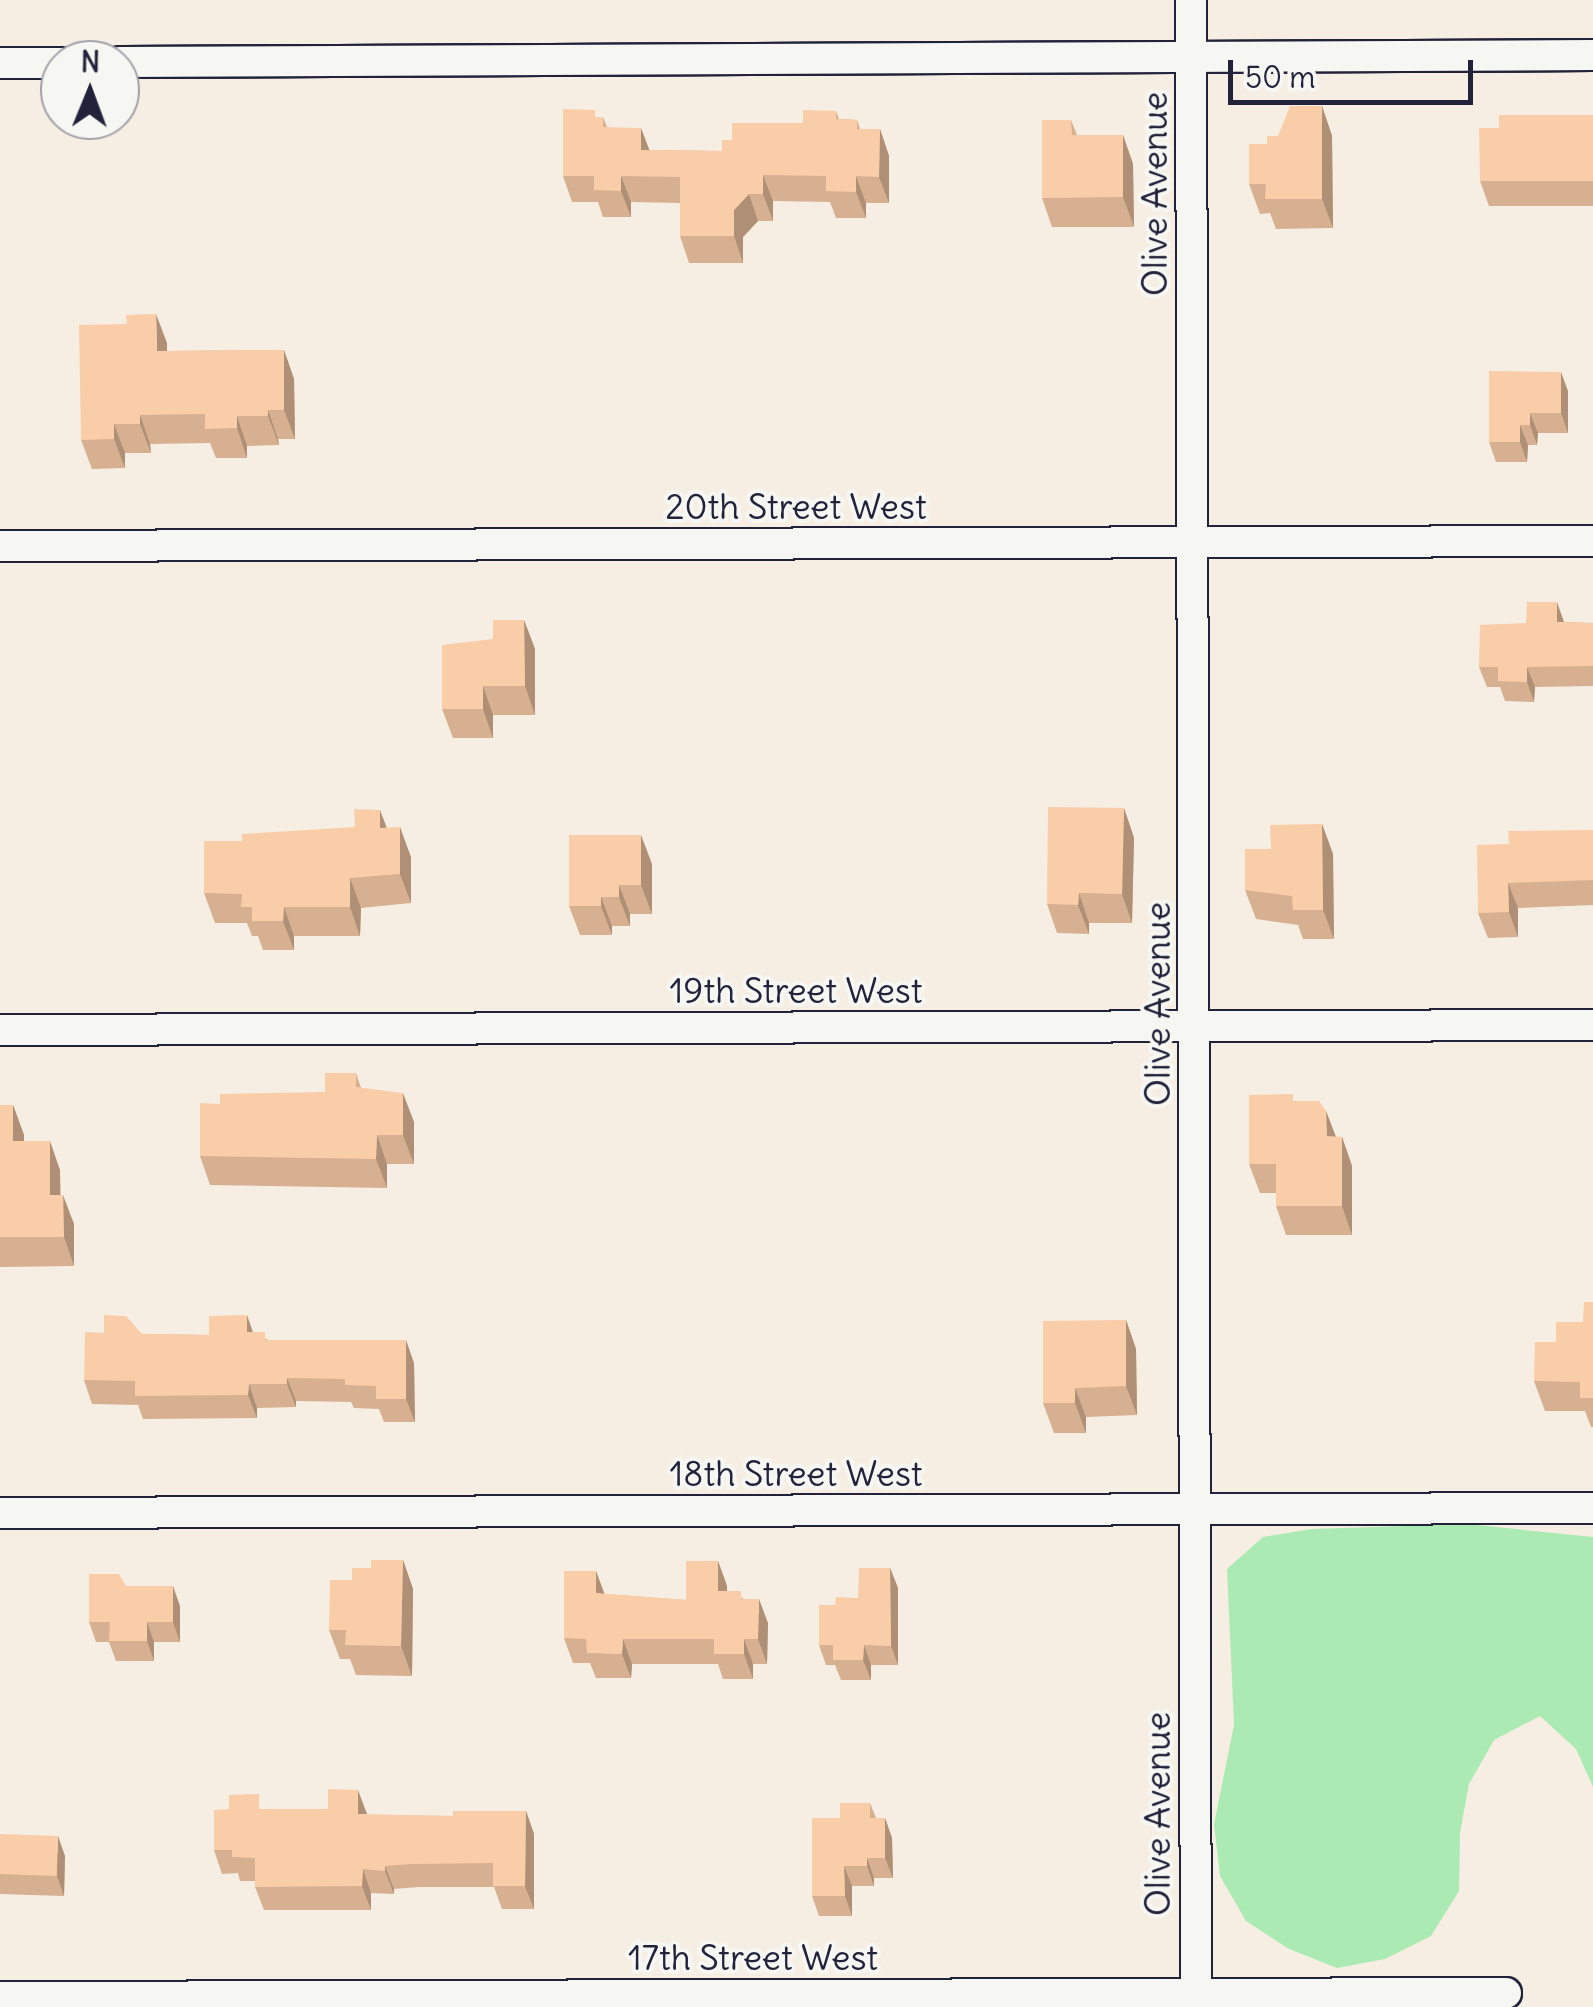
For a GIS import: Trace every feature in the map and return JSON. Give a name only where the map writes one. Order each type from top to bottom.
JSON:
[{"type":"street","name":"Olive Avenue","points":[[1191,0],[1196,2000]]},
{"type":"street","points":[[140,62],[1593,55]]},
{"type":"street","points":[[0,63],[40,62]]},
{"type":"street","name":"20th Street West","points":[[0,546],[1593,541]]},
{"type":"street","name":"19th Street West","points":[[0,1030],[1593,1025]]},
{"type":"street","name":"18th Street West","points":[[0,1514],[1593,1508]]},
{"type":"street","name":"17th Street West","points":[[0,1997],[1196,2000],[1506,1993]]},
{"type":"green space","points":[[1467,1524],[1593,1537],[1593,1787],[1576,1749],[1540,1716],[1494,1740],[1469,1784],[1460,1833],[1459,1891],[1431,1936],[1385,1959],[1337,1968],[1289,1949],[1246,1921],[1220,1876],[1214,1824],[1234,1725],[1227,1569],[1263,1537],[1312,1529]]},
{"type":"building","points":[[1290,106],[1322,106],[1322,199],[1265,199],[1266,184],[1249,184],[1249,144],[1267,144],[1267,136],[1278,136]]},
{"type":"building","points":[[563,109],[595,110],[595,117],[603,117],[603,127],[641,128],[641,150],[722,151],[722,140],[732,140],[732,123],[803,123],[803,110],[836,111],[836,119],[857,120],[857,129],[880,129],[879,177],[856,176],[856,192],[826,191],[826,176],[763,175],[763,194],[749,194],[734,210],[734,236],[680,236],[680,177],[621,176],[621,191],[594,190],[594,176],[563,176]]},
{"type":"building","points":[[1499,115],[1593,115],[1593,181],[1480,181],[1479,128],[1499,128]]},
{"type":"building","points":[[1042,120],[1071,120],[1072,135],[1123,135],[1123,197],[1042,198]]},
{"type":"building","points":[[156,314],[157,351],[284,350],[284,410],[268,410],[268,416],[237,416],[237,428],[205,429],[205,414],[140,415],[140,424],[114,424],[114,439],[81,440],[79,325],[127,324],[126,315]]},
{"type":"building","points":[[1489,371],[1561,372],[1561,413],[1530,413],[1530,425],[1520,425],[1520,442],[1489,442]]},
{"type":"building","points":[[1527,602],[1557,602],[1557,622],[1593,623],[1593,666],[1527,667],[1527,682],[1498,681],[1498,667],[1479,667],[1480,625],[1526,623]]},
{"type":"building","points":[[493,620],[524,620],[525,686],[483,686],[483,709],[442,709],[442,645],[493,639]]},
{"type":"building","points":[[1048,807],[1124,808],[1122,894],[1079,893],[1078,905],[1047,904]]},
{"type":"building","points":[[354,809],[380,810],[380,828],[400,827],[400,874],[350,878],[350,907],[284,907],[283,921],[252,921],[252,907],[241,907],[242,894],[204,893],[204,841],[242,841],[242,834],[355,827]]},
{"type":"building","points":[[1322,824],[1323,910],[1293,910],[1292,896],[1245,890],[1245,849],[1271,849],[1270,825]]},
{"type":"building","points":[[1593,830],[1593,880],[1508,883],[1509,912],[1478,913],[1477,845],[1509,844],[1508,831]]},
{"type":"building","points":[[569,835],[641,835],[641,885],[619,885],[619,897],[601,897],[601,906],[569,906]]},
{"type":"building","points":[[325,1073],[356,1073],[356,1087],[403,1093],[403,1135],[377,1135],[376,1159],[200,1156],[200,1103],[220,1104],[220,1094],[325,1092]]},
{"type":"building","points":[[1293,1094],[1293,1101],[1319,1101],[1326,1111],[1327,1136],[1342,1137],[1342,1206],[1276,1206],[1276,1164],[1249,1164],[1249,1095]]},
{"type":"building","points":[[0,1105],[13,1105],[13,1141],[50,1141],[50,1195],[63,1195],[64,1237],[0,1237]]},
{"type":"building","points":[[1584,1302],[1593,1302],[1593,1398],[1580,1398],[1580,1382],[1534,1381],[1535,1342],[1556,1342],[1556,1322],[1583,1322]]},
{"type":"building","points":[[104,1315],[126,1316],[142,1334],[209,1335],[209,1316],[247,1315],[247,1332],[265,1332],[265,1340],[406,1340],[406,1399],[376,1399],[376,1386],[345,1385],[345,1379],[287,1378],[287,1384],[249,1384],[248,1395],[135,1396],[135,1381],[84,1380],[85,1332],[104,1333]]},
{"type":"building","points":[[1126,1320],[1126,1386],[1075,1388],[1075,1403],[1043,1403],[1043,1321]]},
{"type":"building","points":[[371,1560],[403,1560],[401,1646],[345,1645],[346,1630],[329,1630],[330,1580],[352,1580],[352,1568],[371,1568]]},
{"type":"building","points":[[686,1561],[718,1561],[718,1591],[741,1591],[741,1599],[759,1599],[758,1639],[744,1639],[744,1654],[714,1654],[714,1639],[623,1639],[622,1654],[587,1653],[586,1639],[564,1638],[564,1571],[596,1571],[596,1593],[686,1600]]},
{"type":"building","points":[[859,1568],[890,1568],[891,1646],[864,1645],[863,1660],[833,1660],[833,1645],[819,1645],[819,1605],[835,1605],[836,1597],[858,1598]]},
{"type":"building","points":[[89,1574],[119,1574],[126,1586],[173,1586],[173,1622],[147,1622],[147,1641],[109,1641],[110,1622],[89,1622]]},
{"type":"building","points":[[328,1789],[358,1790],[358,1814],[453,1816],[453,1811],[526,1811],[525,1886],[493,1886],[493,1863],[411,1864],[385,1866],[385,1871],[363,1869],[362,1886],[255,1887],[255,1858],[232,1857],[232,1850],[214,1850],[214,1810],[229,1809],[229,1795],[259,1794],[259,1809],[328,1809]]},
{"type":"building","points":[[840,1803],[870,1803],[870,1818],[885,1818],[885,1858],[867,1858],[867,1866],[844,1866],[845,1896],[812,1896],[812,1818],[840,1818]]},
{"type":"building","points":[[0,1834],[58,1836],[57,1876],[0,1874]]}]
